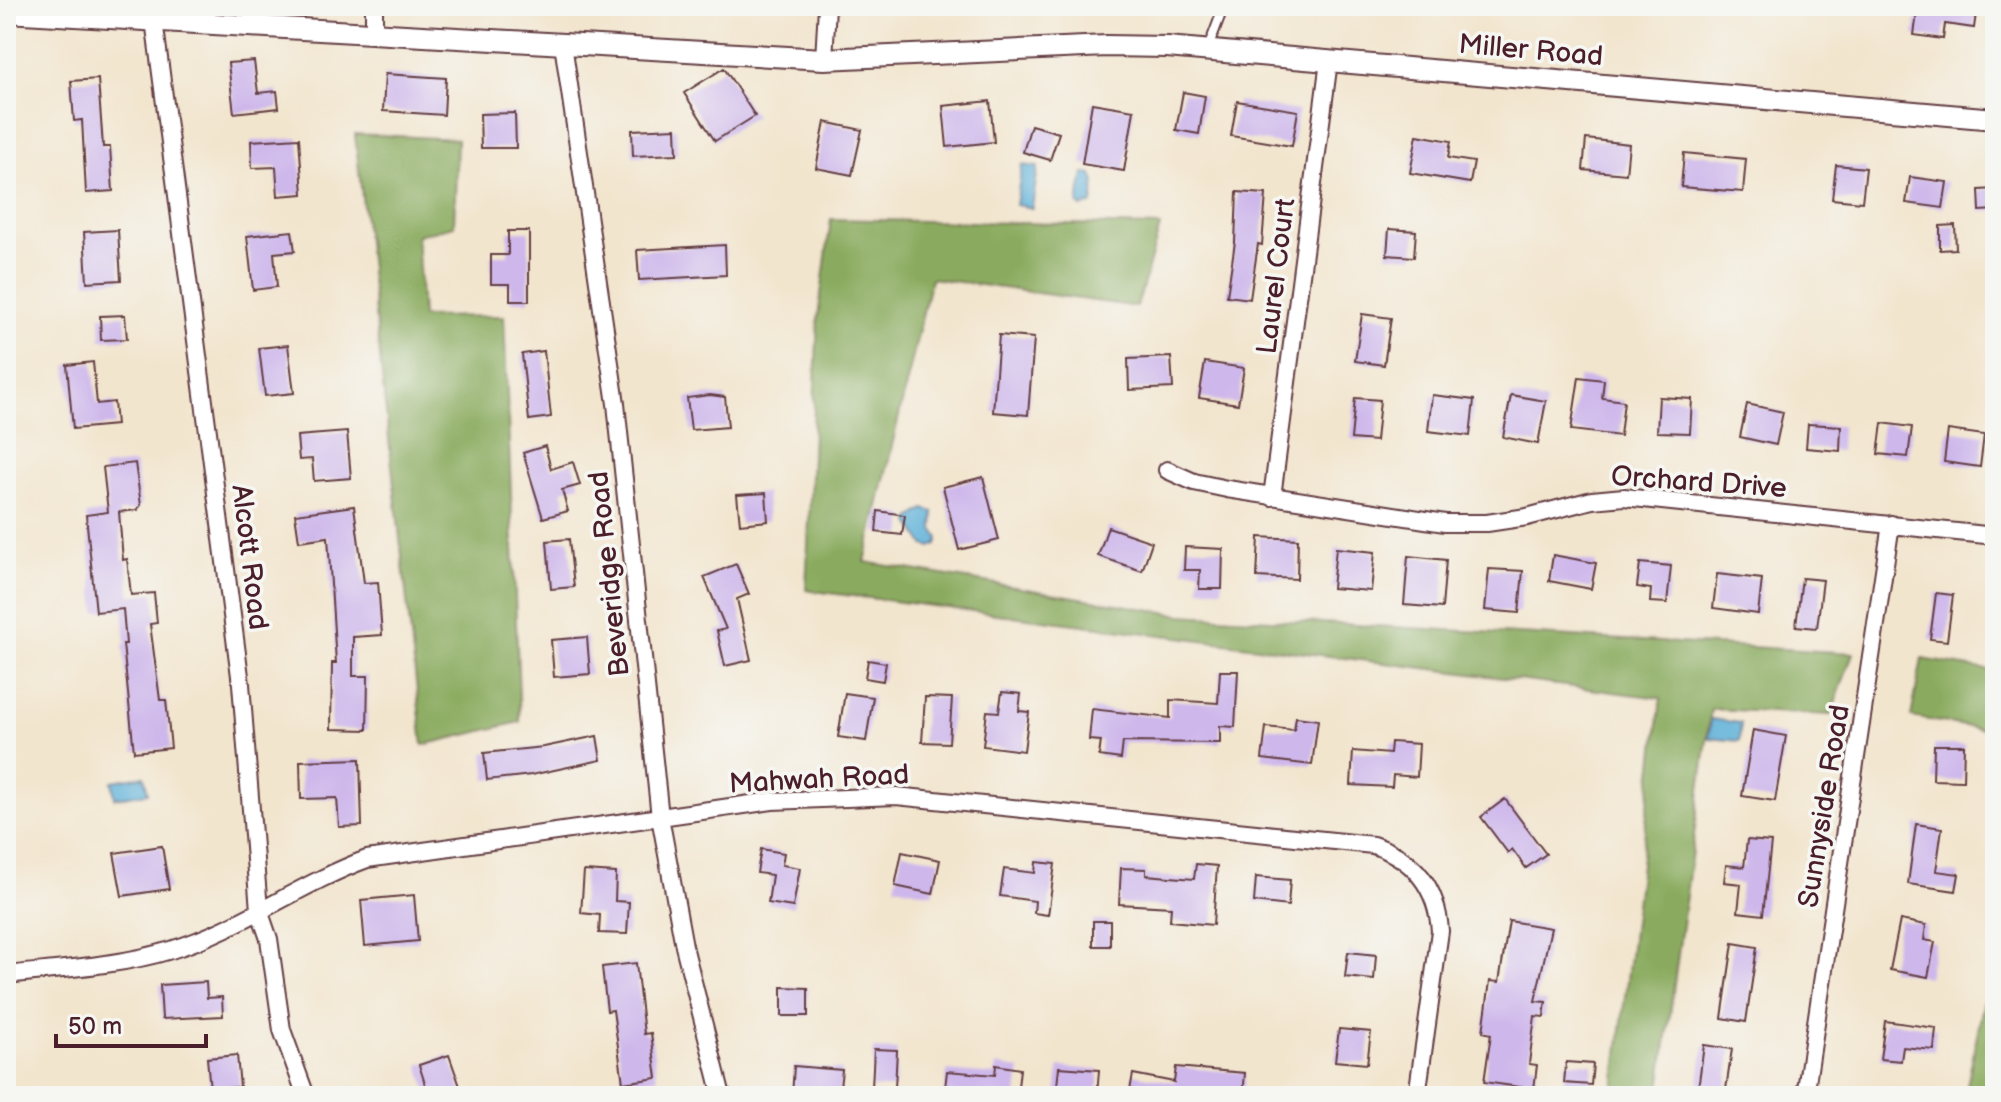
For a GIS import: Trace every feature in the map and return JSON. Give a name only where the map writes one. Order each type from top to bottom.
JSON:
[{"type":"street","points":[[374,6],[374,33]]},
{"type":"street","points":[[824,59],[827,6]]},
{"type":"street","name":"Miller Road","points":[[6,12],[824,59],[1107,46],[1329,61],[1995,119]]},
{"type":"street","name":"Alcott Road","points":[[154,20],[241,684],[259,910],[269,939],[282,1030],[306,1096]]},
{"type":"street","name":"Beveridge Road","points":[[563,44],[616,404],[660,817],[684,946],[722,1096]]},
{"type":"street","name":"Laurel Court","points":[[1272,497],[1329,61]]},
{"type":"street","name":"Orchard Drive","points":[[1167,470],[1194,482],[1272,497],[1445,523],[1487,523],[1527,517],[1592,500],[1624,497],[1995,536]]},
{"type":"street","name":"Sunnyside Road","points":[[1805,1096],[1891,524]]},
{"type":"street","name":"Mahwah Road","points":[[6,975],[170,950],[259,910],[328,873],[367,859],[772,801],[896,796],[1373,845],[1390,850],[1421,874],[1438,912],[1440,931],[1417,1096]]},
{"type":"lane","points":[[1207,52],[1224,6]]},
{"type":"green space","points":[[355,134],[457,139],[454,226],[417,235],[422,317],[504,316],[520,722],[423,745]]},
{"type":"green space","points":[[831,219],[1160,226],[1137,307],[931,278],[865,562],[1182,615],[1853,653],[1831,715],[1711,709],[1659,1096],[1613,1096],[1661,698],[806,590],[818,317]]},
{"type":"green space","points":[[1922,659],[1995,671],[1995,731],[1911,717]]},
{"type":"green space","points":[[1995,945],[1995,1096],[1965,1096]]},
{"type":"water","points":[[1022,165],[1038,167],[1032,208],[1016,205]]},
{"type":"water","points":[[1084,174],[1092,174],[1095,182],[1092,204],[1081,207],[1078,203]]},
{"type":"water","points":[[924,509],[934,512],[933,529],[939,538],[937,544],[931,547],[924,545],[910,523],[911,518]]},
{"type":"water","points":[[1711,719],[1741,723],[1739,741],[1709,738]]},
{"type":"water","points":[[144,776],[148,793],[115,798],[112,781]]},
{"type":"building","points":[[1918,6],[1977,6],[1974,28],[1945,24],[1943,39],[1914,35]]},
{"type":"building","points":[[254,61],[258,93],[277,91],[279,108],[234,113],[228,63]]},
{"type":"building","points":[[724,68],[755,116],[715,141],[684,93]]},
{"type":"building","points":[[385,74],[446,78],[444,115],[383,111]]},
{"type":"building","points":[[98,79],[103,147],[110,147],[113,191],[86,193],[82,120],[74,121],[71,81]]},
{"type":"building","points":[[1183,92],[1205,96],[1199,134],[1176,130]]},
{"type":"building","points":[[990,101],[994,142],[947,147],[943,106]]},
{"type":"building","points":[[1237,101],[1298,111],[1292,146],[1231,136]]},
{"type":"building","points":[[1092,103],[1134,110],[1124,171],[1082,164]]},
{"type":"building","points":[[515,113],[516,148],[481,148],[480,114]]},
{"type":"building","points":[[825,122],[862,130],[852,175],[816,168]]},
{"type":"building","points":[[1031,125],[1059,133],[1050,160],[1023,152]]},
{"type":"building","points":[[676,128],[677,154],[633,156],[632,130]]},
{"type":"building","points":[[1417,135],[1451,141],[1448,158],[1474,162],[1470,183],[1410,173]]},
{"type":"building","points":[[299,138],[303,194],[278,196],[276,167],[252,168],[251,141]]},
{"type":"building","points":[[1586,139],[1629,144],[1626,174],[1583,170]]},
{"type":"building","points":[[1684,153],[1746,159],[1743,192],[1681,187]]},
{"type":"building","points":[[1836,165],[1866,168],[1862,202],[1832,199]]},
{"type":"building","points":[[1910,177],[1947,182],[1943,208],[1906,203]]},
{"type":"building","points":[[1995,189],[1995,210],[1980,211],[1979,190]]},
{"type":"building","points":[[1237,192],[1266,194],[1262,245],[1258,244],[1250,299],[1227,296],[1235,242]]},
{"type":"building","points":[[1955,225],[1956,249],[1940,250],[1940,226]]},
{"type":"building","points":[[1389,229],[1416,231],[1414,257],[1387,255]]},
{"type":"building","points":[[118,230],[121,280],[87,282],[84,232]]},
{"type":"building","points":[[292,231],[295,251],[274,253],[277,287],[253,290],[247,236]]},
{"type":"building","points":[[508,231],[529,231],[529,301],[510,301],[510,284],[491,284],[491,255],[508,255]]},
{"type":"building","points":[[725,245],[726,275],[639,280],[637,250]]},
{"type":"building","points":[[1362,314],[1391,318],[1384,365],[1355,361]]},
{"type":"building","points":[[125,315],[127,339],[101,340],[100,316]]},
{"type":"building","points":[[999,335],[1034,338],[1028,415],[993,412]]},
{"type":"building","points":[[288,345],[294,393],[265,396],[259,348]]},
{"type":"building","points":[[544,351],[551,417],[529,420],[522,354]]},
{"type":"building","points":[[1171,357],[1173,388],[1129,390],[1128,359]]},
{"type":"building","points":[[93,362],[97,404],[114,402],[116,425],[73,429],[67,365]]},
{"type":"building","points":[[1205,362],[1244,368],[1238,404],[1199,398]]},
{"type":"building","points":[[1579,377],[1604,380],[1602,398],[1624,401],[1620,436],[1571,430]]},
{"type":"building","points":[[1432,395],[1474,400],[1470,436],[1428,431]]},
{"type":"building","points":[[1511,395],[1546,401],[1538,444],[1503,437]]},
{"type":"building","points":[[725,397],[728,427],[691,430],[687,398]]},
{"type":"building","points":[[1659,397],[1692,399],[1690,433],[1657,432]]},
{"type":"building","points":[[1355,398],[1380,400],[1376,441],[1351,439]]},
{"type":"building","points":[[1747,404],[1783,412],[1776,445],[1740,437]]},
{"type":"building","points":[[1882,423],[1912,427],[1908,457],[1878,454]]},
{"type":"building","points":[[1808,424],[1841,426],[1840,451],[1806,448]]},
{"type":"building","points":[[1948,430],[1984,435],[1980,467],[1944,462]]},
{"type":"building","points":[[347,432],[351,478],[314,481],[312,459],[299,460],[297,436]]},
{"type":"building","points":[[545,446],[551,469],[573,462],[580,485],[562,490],[568,511],[543,518],[523,453]]},
{"type":"building","points":[[135,463],[141,505],[137,510],[119,512],[123,560],[127,559],[131,595],[154,593],[157,623],[150,624],[160,700],[166,700],[171,748],[134,752],[123,644],[126,644],[123,609],[96,612],[86,515],[108,512],[103,467]]},
{"type":"building","points":[[983,477],[999,540],[959,550],[943,487]]},
{"type":"building","points":[[766,493],[768,521],[740,524],[737,495]]},
{"type":"building","points":[[354,506],[364,583],[378,582],[382,635],[353,637],[353,676],[368,676],[367,730],[331,729],[332,663],[336,663],[328,537],[299,541],[295,514]]},
{"type":"building","points":[[878,511],[905,515],[902,535],[876,532]]},
{"type":"building","points":[[1108,527],[1152,542],[1142,571],[1098,556]]},
{"type":"building","points":[[1259,537],[1298,539],[1297,579],[1257,577]]},
{"type":"building","points":[[569,539],[574,587],[551,589],[547,541]]},
{"type":"building","points":[[1185,547],[1223,549],[1222,589],[1199,589],[1200,570],[1184,570]]},
{"type":"building","points":[[1336,548],[1375,552],[1371,591],[1332,588]]},
{"type":"building","points":[[1553,555],[1596,563],[1591,589],[1549,581]]},
{"type":"building","points":[[1408,556],[1446,560],[1442,608],[1404,605]]},
{"type":"building","points":[[1640,563],[1671,566],[1667,603],[1650,602],[1651,589],[1637,587]]},
{"type":"building","points":[[736,564],[749,594],[737,599],[751,660],[725,666],[717,631],[726,629],[704,577]]},
{"type":"building","points":[[1489,569],[1523,571],[1519,613],[1485,610]]},
{"type":"building","points":[[1717,574],[1762,579],[1758,614],[1713,608]]},
{"type":"building","points":[[1802,578],[1823,580],[1817,628],[1796,626]]},
{"type":"building","points":[[1936,593],[1953,595],[1947,641],[1930,639]]},
{"type":"building","points":[[587,637],[590,674],[554,677],[551,640]]},
{"type":"building","points":[[868,660],[886,663],[883,681],[865,678]]},
{"type":"building","points":[[1220,671],[1238,671],[1235,727],[1220,726],[1220,743],[1123,742],[1121,759],[1099,756],[1101,741],[1089,740],[1092,709],[1170,718],[1170,700],[1218,703]]},
{"type":"building","points":[[1002,692],[1021,694],[1019,711],[1029,712],[1024,751],[983,746],[987,711],[999,712]]},
{"type":"building","points":[[845,693],[873,697],[866,741],[838,737]]},
{"type":"building","points":[[925,697],[952,698],[949,743],[922,742]]},
{"type":"building","points":[[1296,717],[1318,720],[1312,765],[1262,759],[1266,727],[1294,730]]},
{"type":"building","points":[[1753,730],[1786,736],[1775,801],[1742,796]]},
{"type":"building","points":[[597,736],[601,760],[531,775],[487,780],[484,753],[544,747]]},
{"type":"building","points":[[1391,742],[1419,744],[1417,777],[1393,775],[1392,787],[1351,785],[1353,751],[1390,754]]},
{"type":"building","points":[[1934,745],[1964,745],[1963,781],[1933,780]]},
{"type":"building","points":[[360,759],[362,826],[339,827],[337,798],[301,799],[300,761]]},
{"type":"building","points":[[1505,799],[1546,854],[1526,868],[1512,849],[1508,853],[1481,817]]},
{"type":"building","points":[[1916,824],[1942,828],[1936,871],[1959,874],[1956,891],[1908,884]]},
{"type":"building","points":[[1747,840],[1771,842],[1763,915],[1738,912],[1741,884],[1724,882],[1726,865],[1744,867]]},
{"type":"building","points":[[162,846],[169,889],[122,896],[114,853]]},
{"type":"building","points":[[761,849],[784,853],[782,865],[800,868],[793,907],[768,903],[772,875],[757,873]]},
{"type":"building","points":[[902,852],[940,860],[933,894],[895,886]]},
{"type":"building","points":[[1036,862],[1055,864],[1048,915],[1034,913],[1035,901],[1000,896],[1004,869],[1035,873]]},
{"type":"building","points":[[1196,864],[1217,866],[1213,925],[1170,921],[1171,907],[1119,904],[1121,868],[1146,869],[1146,875],[1194,879]]},
{"type":"building","points":[[584,871],[616,873],[615,901],[629,902],[627,934],[599,933],[600,915],[581,913]]},
{"type":"building","points":[[1256,877],[1290,880],[1288,906],[1254,902]]},
{"type":"building","points":[[414,895],[418,941],[365,946],[361,900]]},
{"type":"building","points":[[1900,920],[1926,925],[1924,940],[1935,942],[1928,977],[1890,970]]},
{"type":"building","points":[[1093,921],[1110,921],[1110,946],[1093,946]]},
{"type":"building","points":[[1509,921],[1551,928],[1535,1001],[1546,1002],[1544,1017],[1535,1016],[1529,1064],[1537,1065],[1534,1089],[1484,1082],[1491,1034],[1483,1032],[1490,981],[1499,982]]},
{"type":"building","points":[[1733,943],[1757,947],[1746,1022],[1722,1018]]},
{"type":"building","points":[[1348,952],[1376,955],[1374,980],[1345,977]]},
{"type":"building","points":[[636,963],[644,1034],[651,1033],[657,1078],[623,1083],[613,1010],[607,1011],[602,967]]},
{"type":"building","points":[[206,982],[207,998],[222,997],[223,1016],[162,1019],[160,985]]},
{"type":"building","points":[[782,987],[808,988],[808,1016],[782,1016]]},
{"type":"building","points":[[1885,1021],[1936,1028],[1934,1050],[1903,1047],[1901,1061],[1880,1059]]},
{"type":"building","points":[[1339,1029],[1371,1032],[1367,1064],[1335,1061]]},
{"type":"building","points":[[1704,1045],[1732,1049],[1725,1096],[1697,1096]]},
{"type":"building","points":[[874,1049],[897,1050],[895,1088],[872,1088]]},
{"type":"building","points":[[237,1055],[240,1087],[210,1089],[207,1058]]},
{"type":"building","points":[[449,1055],[462,1092],[429,1096],[419,1065]]},
{"type":"building","points":[[1566,1062],[1593,1064],[1591,1085],[1564,1083]]},
{"type":"building","points":[[996,1065],[1020,1069],[1017,1096],[944,1096],[947,1071],[995,1075]]},
{"type":"building","points":[[794,1066],[842,1070],[839,1096],[792,1096]]},
{"type":"building","points":[[1059,1067],[1099,1070],[1097,1096],[1056,1096]]},
{"type":"building","points":[[1176,1067],[1245,1073],[1243,1096],[1129,1096],[1133,1074],[1174,1082]]}]
